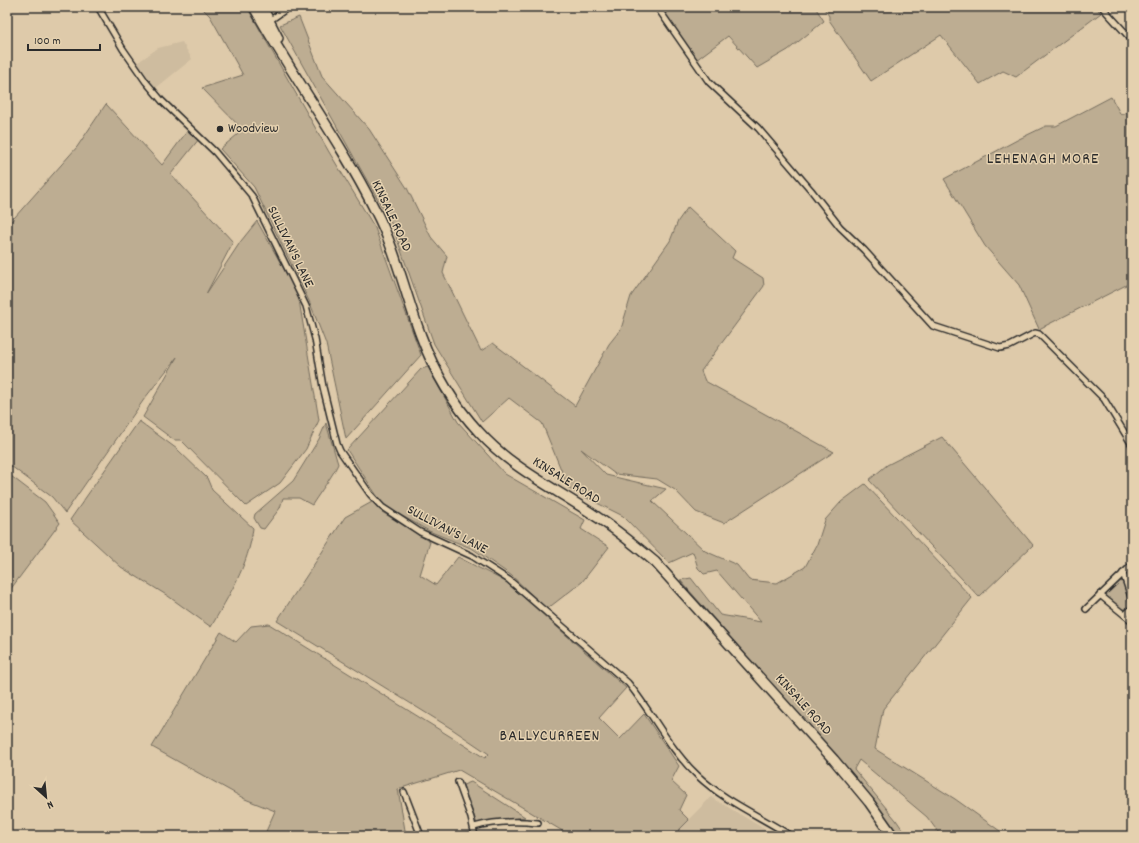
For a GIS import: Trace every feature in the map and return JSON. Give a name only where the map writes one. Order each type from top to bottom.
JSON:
[{"type":"highway","name":"KINSALE ROAD","points":[[254,7],[308,94]]},
{"type":"highway","name":"KINSALE ROAD","points":[[262,7],[308,94],[380,221],[395,256],[420,335],[430,358],[445,385],[480,433],[516,466],[596,516],[626,537],[655,562],[834,760],[869,802],[893,836]]},
{"type":"street","name":"SULLIVAN'S LANE","points":[[98,7],[123,49],[146,82],[162,100],[215,152],[252,196],[306,306],[315,339],[324,393],[337,444],[340,451],[376,502],[420,532],[472,556],[509,580],[628,683],[642,700],[671,744],[695,774],[712,789],[791,836]]},
{"type":"street","points":[[270,21],[289,7]]},
{"type":"street","points":[[657,7],[709,82],[758,128],[811,190],[840,227],[932,326],[1000,348],[1010,346],[1035,333],[1039,334],[1104,399],[1132,445]]},
{"type":"street","points":[[1102,7],[1132,40]]},
{"type":"street","points":[[1086,609],[1132,565]]},
{"type":"street","points":[[1123,573],[1132,600]]},
{"type":"street","points":[[1100,595],[1132,621]]},
{"type":"street","points":[[1125,615],[1132,608]]},
{"type":"street","points":[[458,782],[474,827],[475,836]]},
{"type":"street","points":[[404,792],[421,836]]},
{"type":"street","points":[[474,827],[485,824],[520,821],[538,823]]},
{"type":"street","points":[[764,836],[770,836]]},
{"type":"shaded area","points":[[201,7],[247,7],[329,152],[375,228],[421,355],[346,439],[326,344],[310,303],[254,187],[220,149],[243,130],[202,88],[243,75],[210,16]]},
{"type":"shaded area","points":[[660,7],[815,7],[824,21],[788,50],[757,68],[728,36],[696,60]]},
{"type":"shaded area","points":[[823,7],[1095,7],[1101,13],[1016,77],[1003,71],[980,84],[941,35],[871,81],[829,20],[829,16]]},
{"type":"shaded area","points":[[299,17],[322,76],[369,129],[407,188],[431,237],[447,256],[443,273],[481,351],[493,343],[575,406],[609,344],[621,329],[631,296],[670,241],[678,221],[688,207],[735,251],[732,258],[763,278],[764,286],[701,371],[705,381],[834,452],[724,523],[696,512],[675,490],[657,479],[615,474],[581,449],[606,475],[666,489],[652,501],[705,551],[737,565],[749,580],[777,583],[805,567],[817,545],[825,520],[841,502],[865,484],[972,598],[883,709],[875,749],[955,799],[1007,836],[941,836],[927,817],[859,760],[854,769],[896,820],[907,836],[899,836],[870,796],[680,580],[691,578],[720,615],[761,622],[717,571],[704,574],[698,568],[693,552],[669,563],[623,516],[569,489],[542,423],[509,398],[482,422],[434,344],[392,225],[280,25]]},
{"type":"shaded area","points":[[182,42],[192,59],[156,88],[137,63],[158,48]]},
{"type":"shaded area","points":[[1111,97],[1121,115],[1132,109],[1132,282],[1039,329],[1019,285],[985,246],[944,179],[1019,139],[1046,126],[1056,126]]},
{"type":"shaded area","points":[[106,104],[162,165],[188,130],[199,139],[171,174],[233,242],[206,294],[241,241],[257,221],[298,294],[319,420],[306,449],[280,483],[246,506],[181,440],[174,440],[143,417],[177,357],[145,398],[65,513],[52,497],[7,463],[7,226],[77,147]]},
{"type":"shaded area","points":[[428,367],[458,422],[505,474],[585,520],[581,529],[609,547],[582,582],[547,609],[512,576],[473,549],[429,531],[383,505],[347,450],[421,369]]},
{"type":"shaded area","points":[[139,421],[177,449],[207,478],[212,490],[253,528],[251,542],[243,567],[211,627],[168,596],[121,567],[70,520]]},
{"type":"shaded area","points":[[326,423],[338,464],[333,474],[312,505],[299,498],[283,498],[280,508],[264,529],[260,528],[254,518],[255,514],[293,481],[319,439]]},
{"type":"shaded area","points":[[942,437],[1033,545],[979,597],[869,480],[887,465]]},
{"type":"shaded area","points":[[7,473],[45,502],[60,523],[7,594]]},
{"type":"shaded area","points":[[372,502],[382,512],[430,542],[420,575],[436,585],[458,557],[506,582],[626,688],[599,718],[620,739],[644,714],[679,766],[671,781],[686,795],[679,810],[689,820],[673,836],[571,836],[459,770],[398,789],[406,836],[264,836],[275,811],[245,799],[152,747],[221,632],[236,642],[251,626],[269,624],[485,758],[489,754],[452,729],[277,621],[345,517]]},
{"type":"shaded area","points":[[1118,581],[1124,582],[1131,603],[1126,609],[1120,609],[1106,596],[1106,593]]},
{"type":"shaded area","points":[[471,782],[525,817],[477,824],[463,785]]},
{"type":"shaded area","points":[[711,797],[776,836],[672,836]]},
{"type":"place","name":"Woodview","points":[[220,129]]},
{"type":"district","name":"LEHENAGH MORE","points":[[1043,159]]},
{"type":"district","name":"BALLYCURREEN","points":[[550,736]]}]
